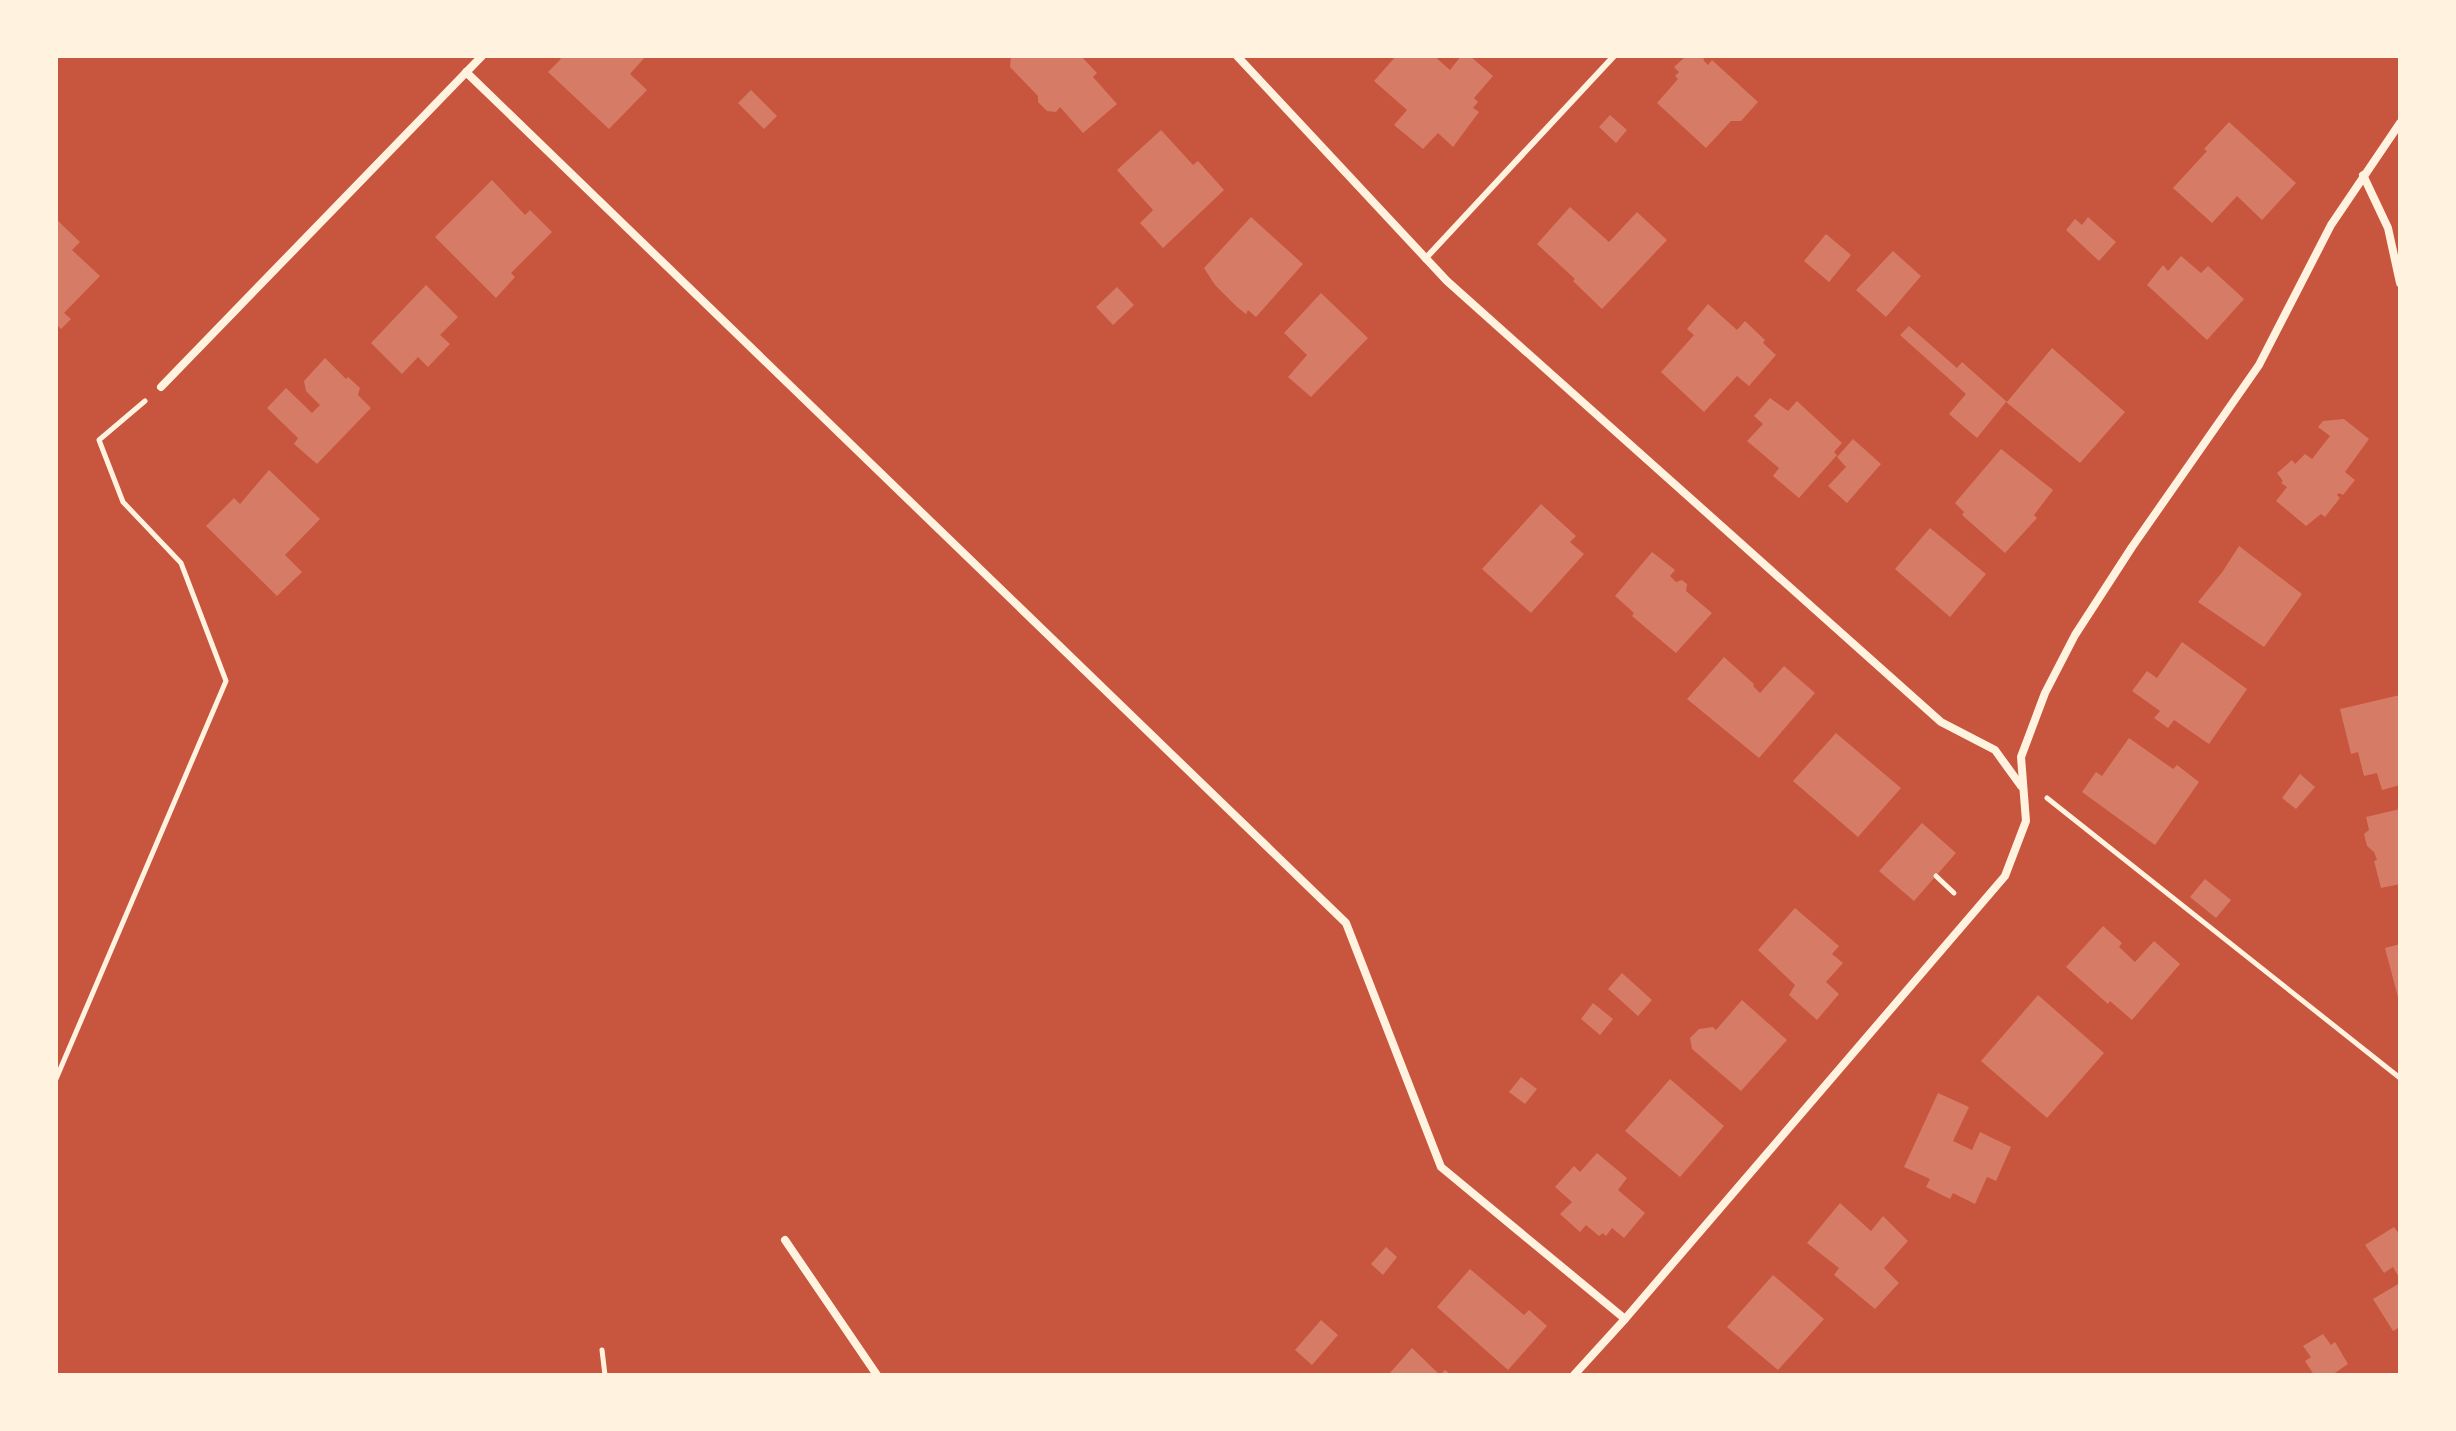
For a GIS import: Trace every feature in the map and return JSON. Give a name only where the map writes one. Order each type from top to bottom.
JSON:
[{"type":"street","points":[[161,387],[482,56]]},
{"type":"street","points":[[1237,56],[1425,259],[1941,722],[1995,750],[2021,786]]},
{"type":"street","points":[[466,72],[1346,923],[1441,1167],[1625,1319]]},
{"type":"street","points":[[1574,1375],[2005,876],[2026,821],[2021,757],[2045,693],[2075,635],[2132,547],[2259,365],[2331,225],[2400,123]]},
{"type":"street","points":[[2363,175],[2388,228],[2400,283]]},
{"type":"street","points":[[785,1240],[877,1375]]},
{"type":"lane","points":[[1425,259],[1614,56]]},
{"type":"path","points":[[56,1079],[226,681],[181,563],[123,502],[99,440],[161,387]]},
{"type":"path","points":[[2021,786],[2044,795],[2400,1078]]},
{"type":"path","points":[[1936,876],[1954,893]]},
{"type":"path","points":[[602,1350],[605,1375]]},
{"type":"building","points":[[558,56],[646,56],[630,74],[647,90],[609,129],[548,72],[561,59]]},
{"type":"building","points":[[1011,56],[1081,56],[1097,73],[1093,77],[1117,104],[1083,133],[1060,107],[1056,112],[1047,111],[1038,102],[1038,96],[1010,67]]},
{"type":"building","points":[[1396,56],[1434,56],[1450,70],[1461,56],[1470,56],[1493,76],[1474,98],[1478,102],[1473,108],[1479,112],[1453,147],[1438,133],[1423,149],[1394,125],[1407,110],[1374,81]]},
{"type":"building","points":[[1686,56],[1703,56],[1708,65],[1712,60],[1758,102],[1741,121],[1731,121],[1706,148],[1657,103],[1678,79],[1675,76],[1679,72],[1674,67]]},
{"type":"building","points":[[751,90],[777,116],[764,129],[738,103]]},
{"type":"building","points":[[1610,115],[1627,130],[1616,143],[1599,127]]},
{"type":"building","points":[[2229,122],[2296,183],[2262,220],[2237,196],[2212,223],[2173,188]]},
{"type":"building","points":[[1161,130],[1193,165],[1198,161],[1224,190],[1163,248],[1140,223],[1153,210],[1117,170]]},
{"type":"building","points":[[492,180],[525,215],[530,210],[552,232],[511,273],[515,277],[496,298],[435,237]]},
{"type":"building","points":[[1570,207],[1609,242],[1637,212],[1667,240],[1602,309],[1537,244]]},
{"type":"building","points":[[1251,217],[1303,264],[1256,317],[1248,310],[1246,314],[1237,307],[1215,285],[1204,268]]},
{"type":"building","points":[[2088,217],[2116,242],[2099,261],[2066,230],[2075,219],[2082,225]]},
{"type":"building","points":[[56,219],[80,242],[72,250],[100,276],[64,313],[71,319],[61,329],[56,324]]},
{"type":"building","points":[[1826,234],[1851,255],[1829,282],[1804,261]]},
{"type":"building","points":[[1893,251],[1921,276],[1886,317],[1856,290]]},
{"type":"building","points":[[2181,256],[2201,273],[2208,266],[2244,299],[2207,340],[2147,285],[2163,265],[2168,271]]},
{"type":"building","points":[[426,285],[458,317],[440,335],[450,344],[428,367],[418,357],[402,374],[371,343]]},
{"type":"building","points":[[1117,287],[1134,305],[1113,325],[1096,307]]},
{"type":"building","points":[[1321,293],[1368,338],[1311,397],[1288,377],[1307,355],[1284,333]]},
{"type":"building","points":[[1708,304],[1737,330],[1745,321],[1776,355],[1749,386],[1737,376],[1704,412],[1661,372],[1694,335],[1687,329]]},
{"type":"building","points":[[1909,326],[1957,368],[1962,362],[2007,402],[2052,348],[2125,412],[2080,463],[2006,402],[1977,438],[1949,414],[1966,394],[1900,335]]},
{"type":"building","points":[[325,358],[360,388],[358,395],[371,408],[317,464],[294,444],[298,438],[267,408],[286,388],[312,413],[320,405],[306,391],[304,381]]},
{"type":"building","points":[[1770,398],[1788,411],[1797,401],[1842,443],[1834,452],[1837,455],[1799,498],[1773,476],[1779,468],[1747,441],[1763,424],[1754,416]]},
{"type":"building","points":[[2344,419],[2369,439],[2345,472],[2355,480],[2343,495],[2337,495],[2340,498],[2325,517],[2321,514],[2306,526],[2276,501],[2287,487],[2281,483],[2283,481],[2277,473],[2292,460],[2295,464],[2305,454],[2312,459],[2330,436],[2318,427],[2323,421]]},
{"type":"building","points":[[1853,439],[1881,464],[1847,503],[1828,486],[1846,467],[1837,457]]},
{"type":"building","points":[[2001,449],[2053,490],[2034,515],[2037,518],[2005,553],[1962,515],[1964,512],[1955,503]]},
{"type":"building","points":[[269,470],[320,519],[285,555],[302,572],[277,596],[206,526],[234,498],[240,504]]},
{"type":"building","points":[[1541,504],[1576,536],[1570,542],[1584,554],[1531,613],[1482,569]]},
{"type":"building","points":[[1930,528],[1986,574],[1950,617],[1895,569]]},
{"type":"building","points":[[2239,546],[2302,594],[2264,647],[2198,602]]},
{"type":"building","points":[[1652,552],[1675,570],[1670,576],[1676,582],[1682,580],[1687,584],[1686,591],[1712,613],[1676,653],[1632,616],[1634,613],[1615,596]]},
{"type":"building","points":[[2182,642],[2247,689],[2209,744],[2174,720],[2168,728],[2154,718],[2160,711],[2132,691],[2147,671],[2157,678]]},
{"type":"building","points":[[1724,657],[1760,693],[1784,666],[1815,693],[1759,758],[1687,699]]},
{"type":"building","points":[[2400,695],[2400,785],[2382,790],[2377,773],[2364,776],[2358,752],[2351,754],[2340,709]]},
{"type":"building","points":[[1836,733],[1901,788],[1858,837],[1793,781]]},
{"type":"building","points":[[2129,738],[2173,769],[2177,765],[2199,782],[2155,845],[2082,792],[2096,772],[2102,776]]},
{"type":"building","points":[[2300,774],[2315,787],[2296,809],[2282,798]]},
{"type":"building","points":[[2400,809],[2400,884],[2381,888],[2374,861],[2377,860],[2367,846],[2364,834],[2369,830],[2366,817]]},
{"type":"building","points":[[1922,823],[1956,853],[1914,901],[1879,871]]},
{"type":"building","points":[[2205,879],[2231,900],[2216,918],[2190,897]]},
{"type":"building","points":[[1795,908],[1839,946],[1832,954],[1843,963],[1826,982],[1839,994],[1817,1020],[1789,995],[1795,985],[1758,950]]},
{"type":"building","points":[[2103,926],[2122,943],[2119,947],[2135,962],[2154,941],[2180,964],[2132,1020],[2110,1001],[2108,1004],[2066,967]]},
{"type":"building","points":[[2400,944],[2400,1000],[2399,1001],[2385,948]]},
{"type":"building","points":[[1622,973],[1652,1000],[1638,1016],[1608,989]]},
{"type":"building","points":[[2038,995],[2104,1053],[2047,1118],[1981,1061]]},
{"type":"building","points":[[1742,1000],[1787,1040],[1741,1091],[1692,1049],[1690,1038],[1699,1029],[1713,1027],[1716,1030]]},
{"type":"building","points":[[1593,1003],[1613,1019],[1600,1035],[1581,1019]]},
{"type":"building","points":[[1521,1077],[1537,1089],[1525,1104],[1509,1092]]},
{"type":"building","points":[[1670,1079],[1724,1126],[1680,1177],[1625,1131]]},
{"type":"building","points":[[1938,1093],[1969,1107],[1953,1141],[1972,1150],[1980,1132],[2011,1147],[1996,1181],[1987,1177],[1975,1204],[1953,1193],[1950,1199],[1926,1187],[1930,1179],[1904,1167]]},
{"type":"building","points":[[1597,1153],[1627,1178],[1618,1190],[1645,1213],[1624,1238],[1612,1228],[1606,1236],[1603,1233],[1599,1236],[1586,1225],[1580,1232],[1560,1214],[1572,1202],[1555,1187],[1574,1166],[1580,1172]]},
{"type":"building","points":[[1840,1203],[1871,1231],[1883,1216],[1908,1241],[1884,1268],[1899,1283],[1875,1309],[1834,1275],[1839,1268],[1807,1243]]},
{"type":"building","points":[[2394,1227],[2400,1235],[2400,1279],[2393,1267],[2384,1273],[2365,1245]]},
{"type":"building","points":[[1386,1247],[1397,1257],[1383,1275],[1371,1264]]},
{"type":"building","points":[[1470,1269],[1524,1315],[1529,1310],[1547,1326],[1508,1370],[1437,1307]]},
{"type":"building","points":[[1773,1275],[1824,1319],[1778,1370],[1727,1327]]},
{"type":"building","points":[[2400,1283],[2400,1327],[2393,1331],[2373,1299]]},
{"type":"building","points":[[1321,1320],[1338,1335],[1312,1365],[1295,1350]]},
{"type":"building","points":[[2323,1334],[2331,1345],[2335,1342],[2348,1364],[2332,1375],[2314,1375],[2305,1361],[2311,1357],[2303,1346]]},
{"type":"building","points":[[1412,1348],[1440,1375],[1388,1375]]}]
